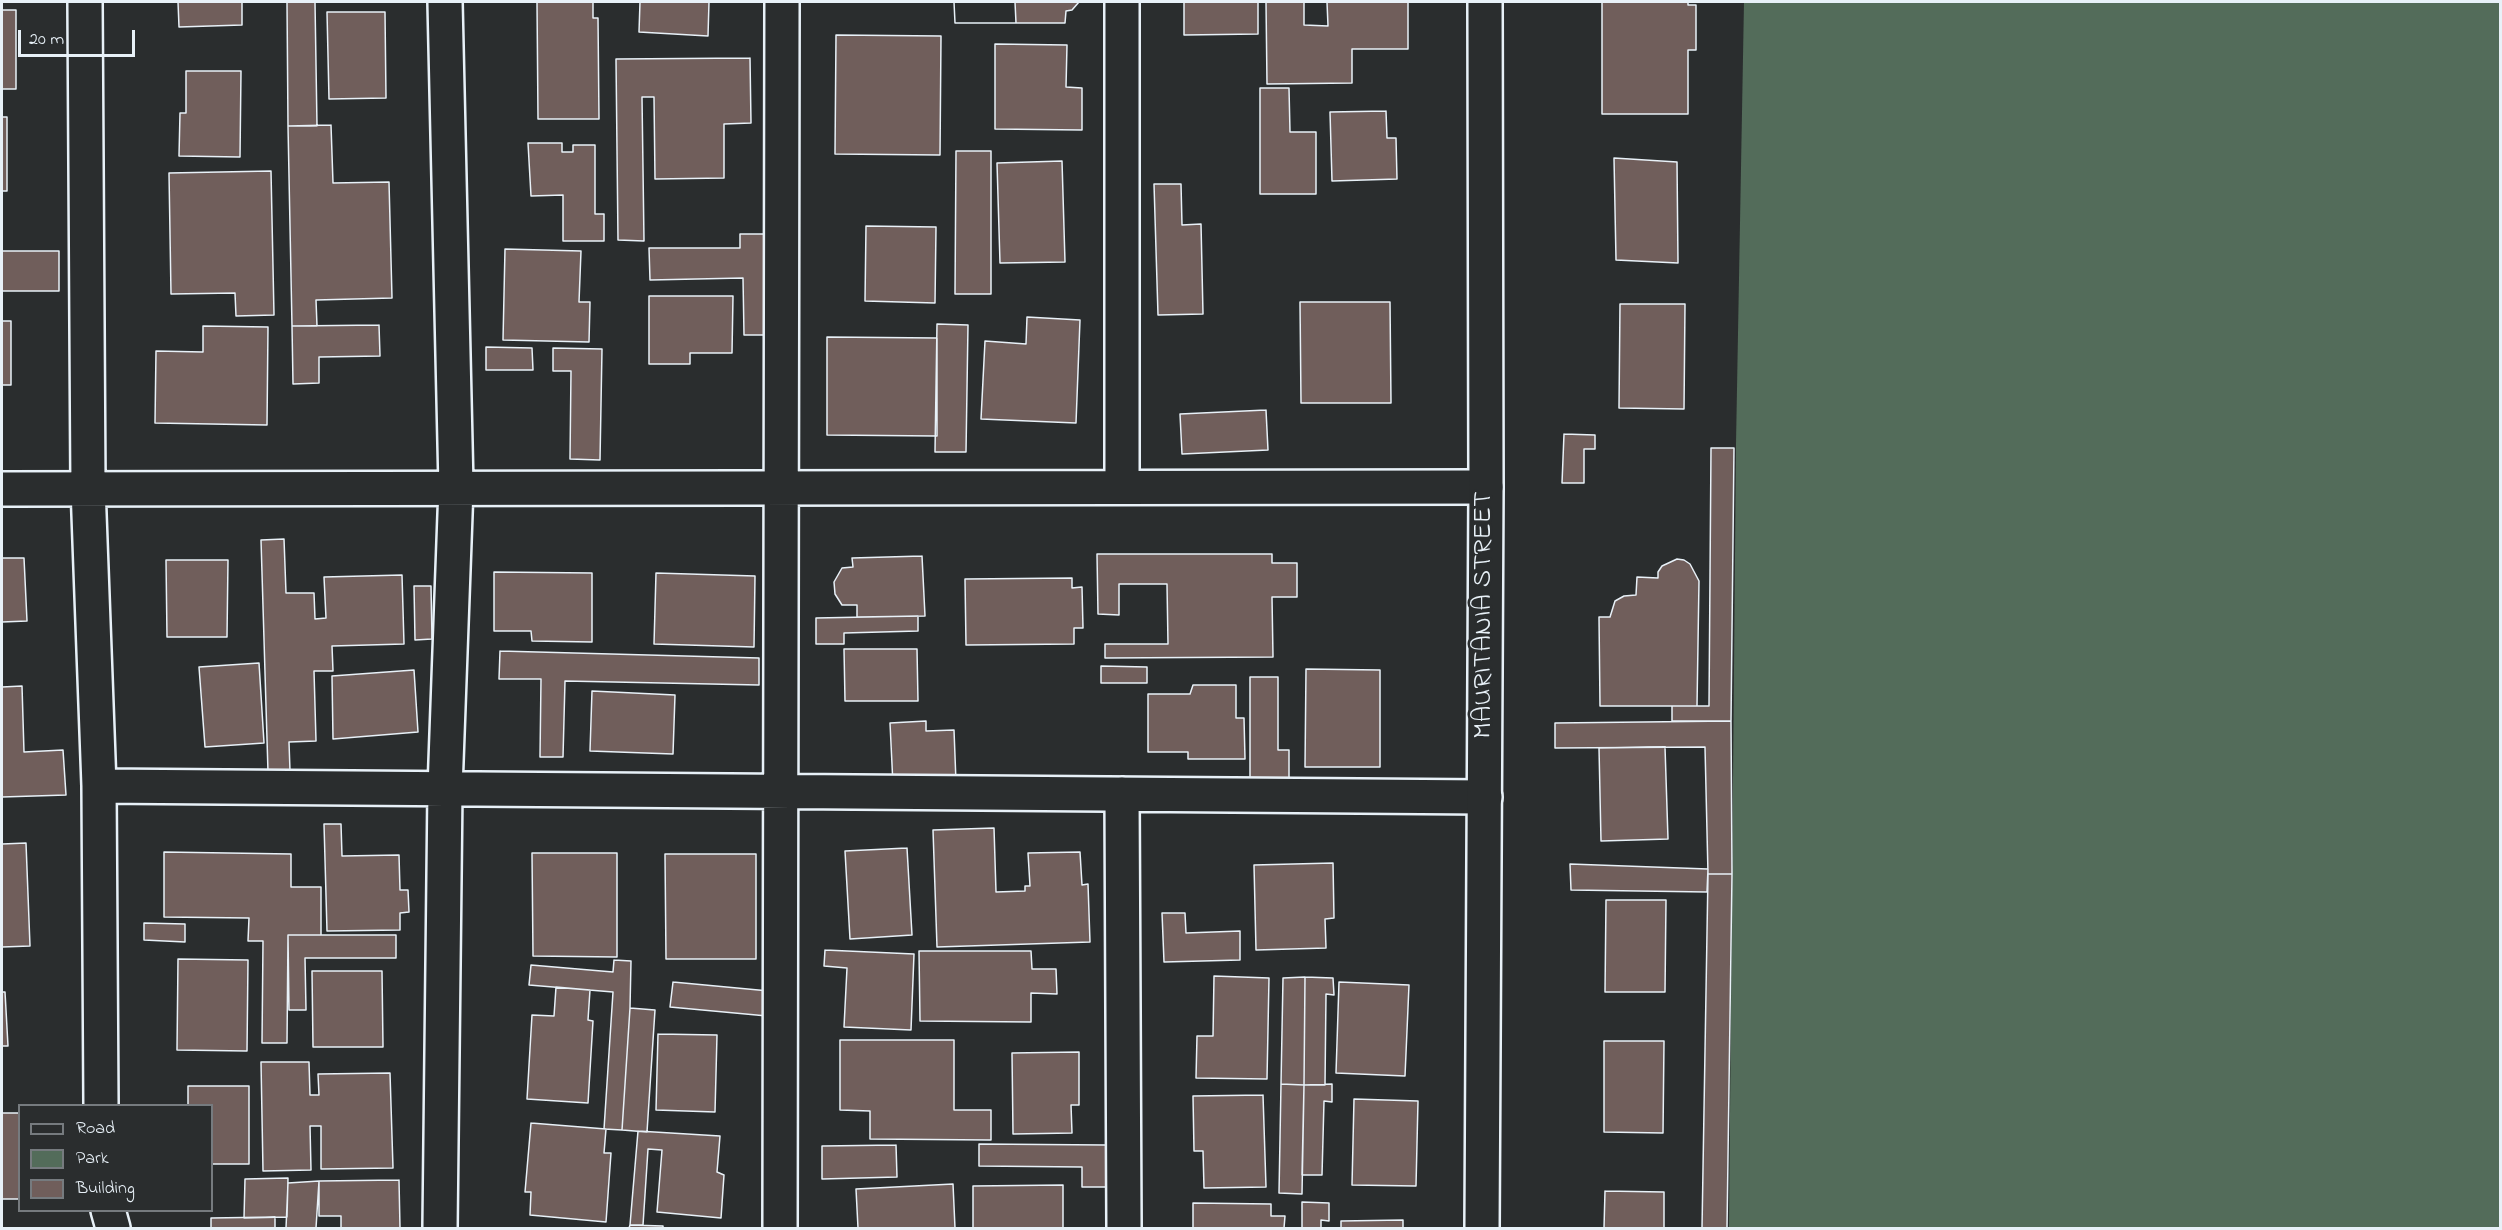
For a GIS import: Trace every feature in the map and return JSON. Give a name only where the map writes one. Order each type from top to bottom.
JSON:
[{"type":"street","points":[[85,2],[88,487],[99,786],[100,1104]]},
{"type":"street","points":[[440,1228],[445,789],[456,487],[445,2]]},
{"type":"street","points":[[780,1228],[782,2]]},
{"type":"street","points":[[1122,2],[1122,487]]},
{"type":"street","name":"MAURITANIA STREET","points":[[1482,1228],[1486,487],[1485,2]]},
{"type":"street","points":[[2,489],[88,487],[1486,487]]},
{"type":"street","points":[[99,786],[1485,797]]},
{"type":"street","points":[[1122,794],[1124,1228]]},
{"type":"street","points":[[109,1212],[113,1228]]},
{"type":"green space","points":[[1744,2],[2500,2],[2500,1228],[1729,1228],[1736,444]]},
{"type":"building","points":[[178,2],[242,2],[242,25],[179,27]]},
{"type":"building","points":[[287,2],[315,2],[317,126],[288,126]]},
{"type":"building","points":[[537,2],[593,2],[593,18],[598,18],[599,119],[538,119]]},
{"type":"building","points":[[640,2],[709,2],[708,36],[639,32]]},
{"type":"building","points":[[954,2],[1079,2],[1072,10],[1066,11],[1065,23],[955,23]]},
{"type":"building","points":[[954,2],[1015,2],[1016,23],[955,23]]},
{"type":"building","points":[[1184,2],[1258,2],[1258,34],[1184,35]]},
{"type":"building","points":[[1266,2],[1304,2],[1304,25],[1328,26],[1327,2],[1408,2],[1408,49],[1352,49],[1352,83],[1267,84]]},
{"type":"building","points":[[1602,2],[1688,2],[1688,5],[1696,5],[1696,50],[1688,50],[1688,114],[1602,114]]},
{"type":"building","points":[[2,10],[16,10],[16,89],[2,89]]},
{"type":"building","points":[[327,12],[385,12],[386,98],[329,99]]},
{"type":"building","points":[[836,35],[941,36],[940,155],[835,154]]},
{"type":"building","points":[[995,44],[1067,45],[1066,87],[1082,88],[1082,130],[995,129]]},
{"type":"building","points":[[750,58],[751,123],[724,124],[724,178],[655,179],[654,97],[642,97],[644,241],[618,240],[616,59]]},
{"type":"building","points":[[186,71],[241,71],[240,157],[179,156],[180,113],[186,113]]},
{"type":"building","points":[[1260,88],[1289,88],[1290,132],[1316,132],[1316,194],[1260,194]]},
{"type":"building","points":[[1386,111],[1387,138],[1396,138],[1397,179],[1332,181],[1330,112]]},
{"type":"building","points":[[2,117],[7,117],[7,191],[2,191]]},
{"type":"building","points":[[331,125],[333,183],[389,182],[392,298],[316,300],[317,326],[292,326],[288,126]]},
{"type":"building","points":[[528,143],[562,143],[562,152],[573,152],[573,145],[595,145],[595,214],[604,214],[604,241],[563,241],[563,195],[531,196]]},
{"type":"building","points":[[956,151],[991,151],[991,294],[955,294]]},
{"type":"building","points":[[1614,158],[1677,162],[1678,263],[1616,260]]},
{"type":"building","points":[[1062,161],[1065,262],[1000,263],[997,163]]},
{"type":"building","points":[[271,171],[274,315],[236,316],[235,293],[171,294],[169,173]]},
{"type":"building","points":[[1154,184],[1181,184],[1182,225],[1201,224],[1203,314],[1158,315]]},
{"type":"building","points":[[866,226],[936,227],[935,303],[865,301]]},
{"type":"building","points":[[740,234],[769,234],[771,335],[744,335],[743,278],[650,280],[649,248],[740,248]]},
{"type":"building","points":[[505,249],[581,251],[579,302],[590,302],[589,342],[503,340]]},
{"type":"building","points":[[2,251],[59,251],[59,291],[2,291]]},
{"type":"building","points":[[649,296],[733,296],[732,353],[690,353],[690,364],[649,364]]},
{"type":"building","points":[[1300,302],[1390,302],[1391,403],[1301,403]]},
{"type":"building","points":[[1620,304],[1685,304],[1684,409],[1619,408]]},
{"type":"building","points":[[1027,317],[1080,320],[1076,423],[981,419],[985,341],[1026,344]]},
{"type":"building","points":[[2,321],[11,321],[11,385],[2,385]]},
{"type":"building","points":[[937,324],[968,325],[966,452],[935,452]]},
{"type":"building","points":[[379,325],[380,356],[319,357],[319,383],[293,384],[292,326]]},
{"type":"building","points":[[203,326],[268,327],[267,425],[155,423],[156,351],[203,352]]},
{"type":"building","points":[[827,337],[937,338],[937,436],[827,435]]},
{"type":"building","points":[[486,347],[532,348],[533,370],[486,370]]},
{"type":"building","points":[[553,348],[602,349],[600,460],[570,459],[571,371],[553,371]]},
{"type":"building","points":[[1266,410],[1268,450],[1182,454],[1180,414]]},
{"type":"building","points":[[1564,434],[1595,435],[1595,449],[1584,449],[1584,483],[1562,483]]},
{"type":"building","points":[[1711,448],[1734,448],[1731,721],[1672,721],[1672,706],[1709,706]]},
{"type":"building","points":[[284,539],[286,593],[314,593],[315,619],[326,618],[324,577],[402,575],[404,644],[332,646],[333,671],[314,671],[316,741],[289,742],[290,771],[268,772],[261,540]]},
{"type":"building","points":[[1097,554],[1272,554],[1272,563],[1297,563],[1297,597],[1272,597],[1273,657],[1105,658],[1105,644],[1168,644],[1167,584],[1119,584],[1119,615],[1098,614]]},
{"type":"building","points":[[922,556],[925,616],[857,617],[857,605],[842,605],[835,594],[834,582],[842,568],[853,567],[852,558]]},
{"type":"building","points":[[2,558],[24,558],[27,621],[2,622]]},
{"type":"building","points":[[1677,559],[1690,564],[1699,581],[1697,706],[1600,706],[1599,617],[1610,617],[1615,601],[1624,596],[1636,595],[1637,577],[1658,578],[1658,572],[1662,566]]},
{"type":"building","points":[[166,560],[228,560],[227,637],[167,637]]},
{"type":"building","points":[[494,572],[592,573],[592,642],[532,641],[531,631],[494,631]]},
{"type":"building","points":[[656,573],[755,576],[754,647],[654,644]]},
{"type":"building","points":[[1072,578],[1072,588],[1082,587],[1083,628],[1074,628],[1074,644],[966,645],[965,579]]},
{"type":"building","points":[[414,586],[431,586],[432,639],[415,640]]},
{"type":"building","points":[[918,616],[918,631],[844,633],[844,644],[816,644],[816,618]]},
{"type":"building","points":[[844,649],[917,649],[918,701],[845,701]]},
{"type":"building","points":[[500,651],[759,658],[759,685],[565,681],[563,757],[540,757],[541,679],[499,679]]},
{"type":"building","points":[[259,663],[264,743],[205,747],[199,667]]},
{"type":"building","points":[[1101,666],[1147,667],[1147,683],[1101,683]]},
{"type":"building","points":[[1306,669],[1380,670],[1380,767],[1305,767]]},
{"type":"building","points":[[414,670],[418,732],[333,739],[332,676]]},
{"type":"building","points":[[1250,677],[1278,677],[1278,750],[1289,750],[1289,782],[1250,782]]},
{"type":"building","points":[[1193,685],[1236,685],[1236,718],[1244,718],[1245,759],[1188,759],[1188,752],[1148,752],[1148,694],[1190,694]]},
{"type":"building","points":[[22,686],[24,752],[63,750],[66,795],[2,797],[2,687]]},
{"type":"building","points":[[592,691],[675,695],[673,754],[590,751]]},
{"type":"building","points":[[926,721],[926,731],[954,730],[956,782],[893,785],[890,723]]},
{"type":"building","points":[[1731,721],[1732,874],[1708,874],[1705,747],[1555,748],[1555,723]]},
{"type":"building","points":[[1665,747],[1668,839],[1601,841],[1599,748]]},
{"type":"building","points":[[324,824],[341,824],[342,856],[399,855],[400,890],[408,890],[409,912],[400,913],[400,930],[327,931]]},
{"type":"building","points":[[994,828],[996,892],[1025,891],[1025,886],[1030,886],[1028,853],[1080,852],[1082,885],[1088,884],[1090,942],[937,947],[933,830]]},
{"type":"building","points":[[26,843],[30,946],[2,947],[2,844]]},
{"type":"building","points":[[907,848],[912,935],[850,939],[845,851]]},
{"type":"building","points":[[164,852],[291,854],[291,887],[321,887],[321,935],[288,935],[287,1043],[262,1043],[263,941],[248,941],[249,918],[164,917]]},
{"type":"building","points":[[532,853],[617,853],[617,957],[533,956]]},
{"type":"building","points":[[665,854],[756,854],[756,959],[666,959]]},
{"type":"building","points":[[1333,863],[1334,918],[1325,919],[1326,948],[1256,950],[1254,865]]},
{"type":"building","points":[[1570,864],[1708,869],[1707,892],[1571,890]]},
{"type":"building","points":[[1708,874],[1732,874],[1727,1228],[1702,1228]]},
{"type":"building","points":[[1606,900],[1666,900],[1665,992],[1605,992]]},
{"type":"building","points":[[1162,913],[1185,913],[1186,933],[1240,931],[1240,960],[1164,962]]},
{"type":"building","points":[[144,923],[185,924],[185,942],[144,940]]},
{"type":"building","points":[[288,935],[396,935],[396,958],[305,958],[306,1010],[289,1010]]},
{"type":"building","points":[[825,950],[914,954],[911,1030],[844,1027],[847,968],[824,966]]},
{"type":"building","points":[[919,951],[1031,951],[1032,969],[1056,969],[1057,994],[1031,993],[1031,1022],[920,1021]]},
{"type":"building","points":[[178,959],[248,960],[247,1051],[177,1050]]},
{"type":"building","points":[[614,960],[631,961],[622,1130],[604,1129],[613,992],[529,985],[531,965],[613,972]]},
{"type":"building","points":[[312,971],[382,971],[383,1047],[313,1047]]},
{"type":"building","points":[[1214,976],[1269,978],[1267,1079],[1196,1078],[1197,1036],[1213,1036]]},
{"type":"building","points":[[1305,977],[1333,978],[1334,995],[1326,994],[1325,1085],[1304,1085]]},
{"type":"building","points":[[1305,977],[1304,1085],[1281,1084],[1283,978]]},
{"type":"building","points":[[673,982],[769,991],[767,1016],[670,1007]]},
{"type":"building","points":[[1339,982],[1409,985],[1405,1076],[1336,1073]]},
{"type":"building","points":[[556,987],[590,990],[588,1020],[593,1021],[588,1103],[527,1099],[532,1015],[554,1016]]},
{"type":"building","points":[[2,992],[5,992],[8,1046],[2,1046]]},
{"type":"building","points":[[630,1008],[655,1010],[647,1132],[622,1130]]},
{"type":"building","points":[[658,1034],[717,1035],[715,1112],[656,1110]]},
{"type":"building","points":[[840,1040],[954,1040],[954,1110],[991,1110],[991,1140],[870,1139],[870,1111],[840,1110]]},
{"type":"building","points":[[1604,1041],[1664,1041],[1663,1133],[1604,1132]]},
{"type":"building","points":[[1079,1052],[1079,1105],[1071,1105],[1072,1133],[1013,1134],[1012,1053]]},
{"type":"building","points":[[261,1062],[309,1062],[310,1095],[319,1095],[318,1074],[390,1073],[393,1168],[321,1169],[321,1126],[310,1126],[311,1170],[263,1171]]},
{"type":"building","points":[[1281,1084],[1304,1085],[1302,1194],[1279,1193]]},
{"type":"building","points":[[1332,1084],[1332,1102],[1324,1101],[1322,1175],[1302,1175],[1304,1085]]},
{"type":"building","points":[[188,1086],[249,1086],[249,1164],[213,1164],[213,1104],[188,1104]]},
{"type":"building","points":[[1263,1095],[1266,1187],[1204,1188],[1203,1151],[1194,1151],[1193,1096]]},
{"type":"building","points":[[1354,1099],[1418,1101],[1416,1186],[1352,1185]]},
{"type":"building","points":[[2,1113],[18,1113],[18,1199],[2,1199]]},
{"type":"building","points":[[531,1123],[606,1129],[604,1153],[611,1153],[606,1222],[530,1215],[531,1192],[525,1192]]},
{"type":"building","points":[[638,1131],[720,1136],[717,1172],[724,1175],[721,1218],[657,1212],[662,1150],[648,1149],[643,1225],[630,1225]]},
{"type":"building","points":[[979,1144],[1106,1145],[1106,1187],[1082,1187],[1082,1167],[979,1166]]},
{"type":"building","points":[[896,1145],[897,1177],[822,1179],[822,1146]]},
{"type":"building","points":[[288,1178],[287,1217],[244,1218],[245,1179]]},
{"type":"building","points":[[399,1180],[400,1228],[341,1228],[341,1216],[319,1216],[319,1181]]},
{"type":"building","points":[[319,1181],[316,1228],[286,1228],[288,1183]]},
{"type":"building","points":[[953,1184],[955,1228],[858,1228],[856,1189]]},
{"type":"building","points":[[1063,1185],[1063,1228],[973,1228],[973,1186]]},
{"type":"building","points":[[1605,1191],[1664,1192],[1664,1228],[1604,1228]]},
{"type":"building","points":[[1302,1202],[1329,1203],[1329,1221],[1321,1220],[1321,1228],[1302,1228]]},
{"type":"building","points":[[1193,1203],[1271,1204],[1271,1216],[1285,1216],[1284,1228],[1193,1228]]},
{"type":"building","points":[[275,1217],[275,1228],[211,1228],[211,1218]]},
{"type":"building","points":[[1403,1220],[1403,1228],[1341,1228],[1341,1221]]},
{"type":"building","points":[[630,1225],[663,1226],[663,1228],[629,1228]]}]
